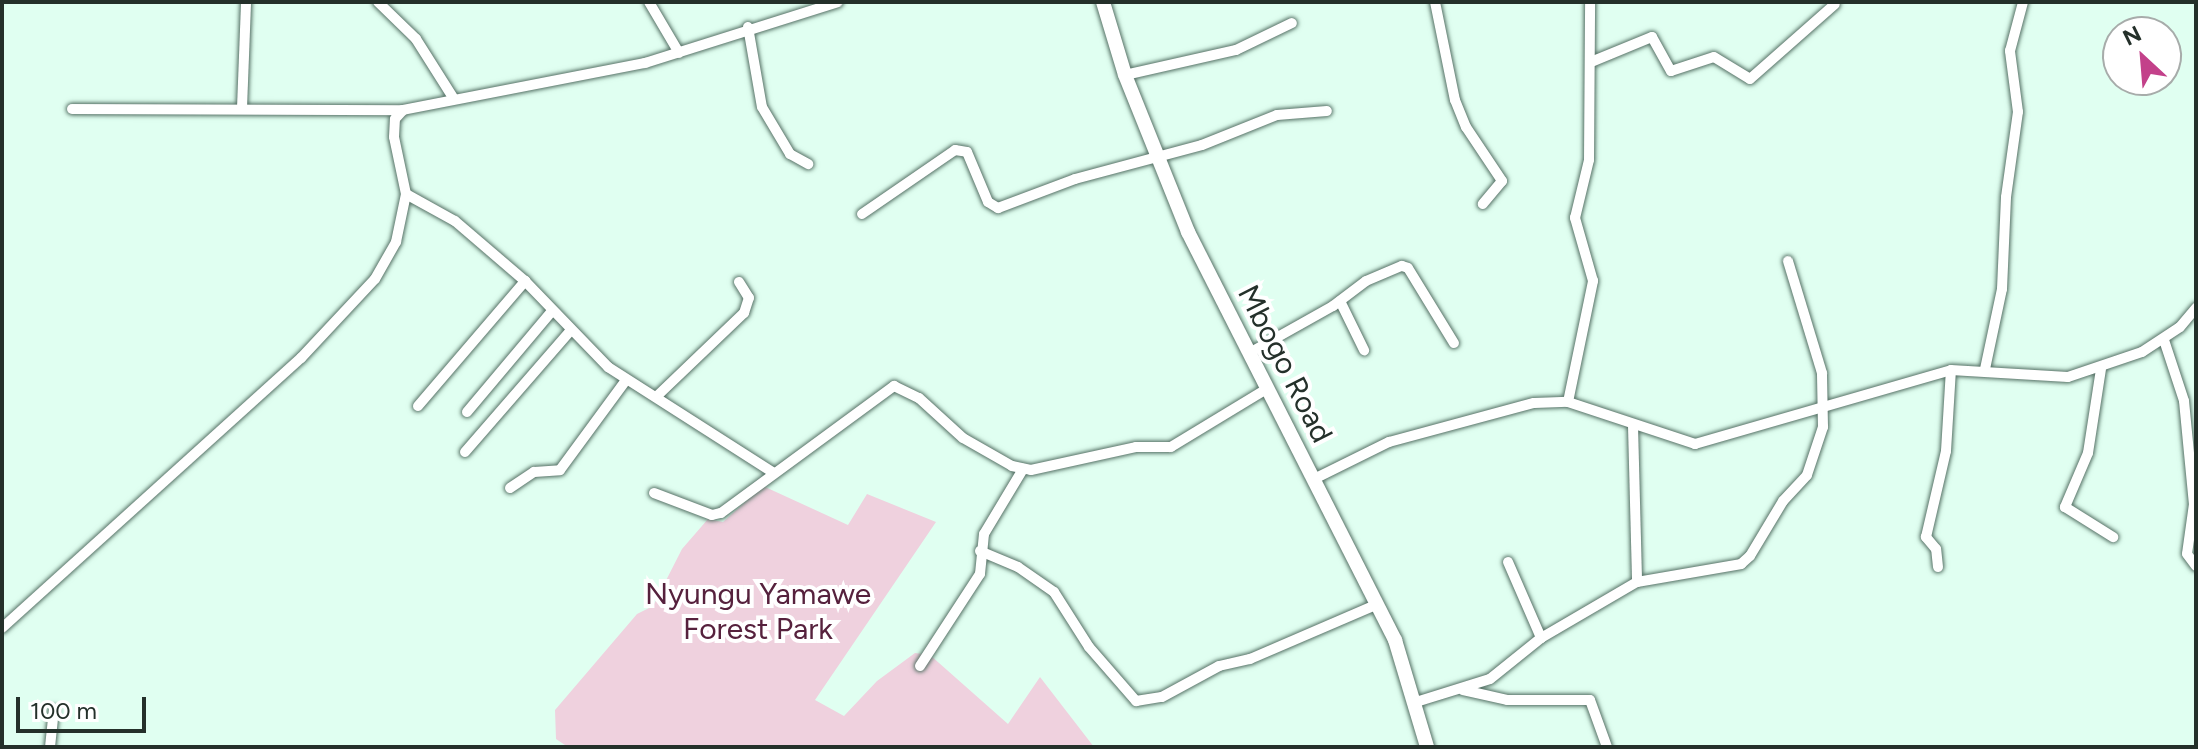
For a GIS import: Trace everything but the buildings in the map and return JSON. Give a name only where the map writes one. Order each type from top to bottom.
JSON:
[{"type":"main road","name":"Mbogo Road","points":[[1103,2],[1125,75],[1188,232],[1378,604],[1416,702],[1427,747]]},
{"type":"street","points":[[242,108],[246,2]]},
{"type":"street","points":[[378,2],[416,39],[454,99]]},
{"type":"street","points":[[649,2],[679,53]]},
{"type":"street","points":[[72,109],[403,110],[679,53],[748,27],[838,2]]},
{"type":"street","points":[[1435,2],[1455,100],[1466,127],[1502,181],[1483,204]]},
{"type":"street","points":[[1568,402],[1593,281],[1575,218],[1588,173],[1590,2]]},
{"type":"street","points":[[1985,369],[2002,289],[2006,197],[2018,112],[2010,51],[2023,2]]},
{"type":"street","points":[[1591,62],[1652,37],[1671,71],[1714,57],[1750,79],[1835,4]]},
{"type":"street","points":[[1125,75],[1236,50],[1292,23]]},
{"type":"street","points":[[748,27],[762,107],[790,154],[808,164]]},
{"type":"street","points":[[2,628],[329,329],[388,260],[406,194],[394,137],[395,119],[403,110]]},
{"type":"street","points":[[862,214],[955,150],[967,152],[988,202],[998,208],[1287,113],[1327,111]]},
{"type":"street","points":[[406,194],[455,221],[525,281],[571,330],[626,380],[772,472]]},
{"type":"street","points":[[1416,702],[1463,690],[1490,679],[1541,638],[1637,582],[1745,561],[1814,461],[1825,405],[1822,373],[1788,261]]},
{"type":"street","points":[[1251,352],[1340,301],[1366,281],[1406,266],[1454,343]]},
{"type":"street","points":[[418,406],[525,281]]},
{"type":"street","points":[[656,397],[744,313],[749,298],[739,282]]},
{"type":"street","points":[[1340,301],[1364,350]]},
{"type":"street","points":[[1314,479],[1389,442],[1448,423],[1534,403],[1568,402],[1695,444],[1951,370],[1985,369],[2053,377],[2101,369],[2164,340],[2196,308]]},
{"type":"street","points":[[467,412],[552,311]]},
{"type":"street","points":[[465,452],[571,330]]},
{"type":"street","points":[[2164,340],[2184,401],[2194,504],[2187,554],[2196,566]]},
{"type":"street","points":[[2101,369],[2088,453],[2065,507],[2113,537]]},
{"type":"street","points":[[1938,567],[1936,549],[1926,537],[1946,451],[1951,370]]},
{"type":"street","points":[[510,488],[534,472],[560,470],[626,380]]},
{"type":"street","points":[[654,493],[716,515],[894,386],[919,398],[963,438],[1023,469],[1069,465],[1136,447],[1171,447],[1268,388]]},
{"type":"street","points":[[1633,426],[1637,582]]},
{"type":"street","points":[[920,666],[980,574],[984,534],[1023,469]]},
{"type":"street","points":[[980,551],[1018,567],[1054,592],[1089,647],[1136,701],[1162,697],[1219,666],[1250,659],[1378,604]]},
{"type":"street","points":[[1508,562],[1541,638]]},
{"type":"street","points":[[1463,690],[1507,700],[1590,700],[1607,747]]},
{"type":"street","points":[[50,747],[54,710]]},
{"type":"green space","name":"Nyungu Yamawe Forest Park","points":[[763,486],[848,525],[867,494],[936,522],[815,700],[844,716],[877,681],[915,653],[930,655],[1008,724],[1040,677],[1094,747],[568,747],[556,739],[555,710],[637,614],[653,606],[682,549],[708,519],[723,522]]}]
